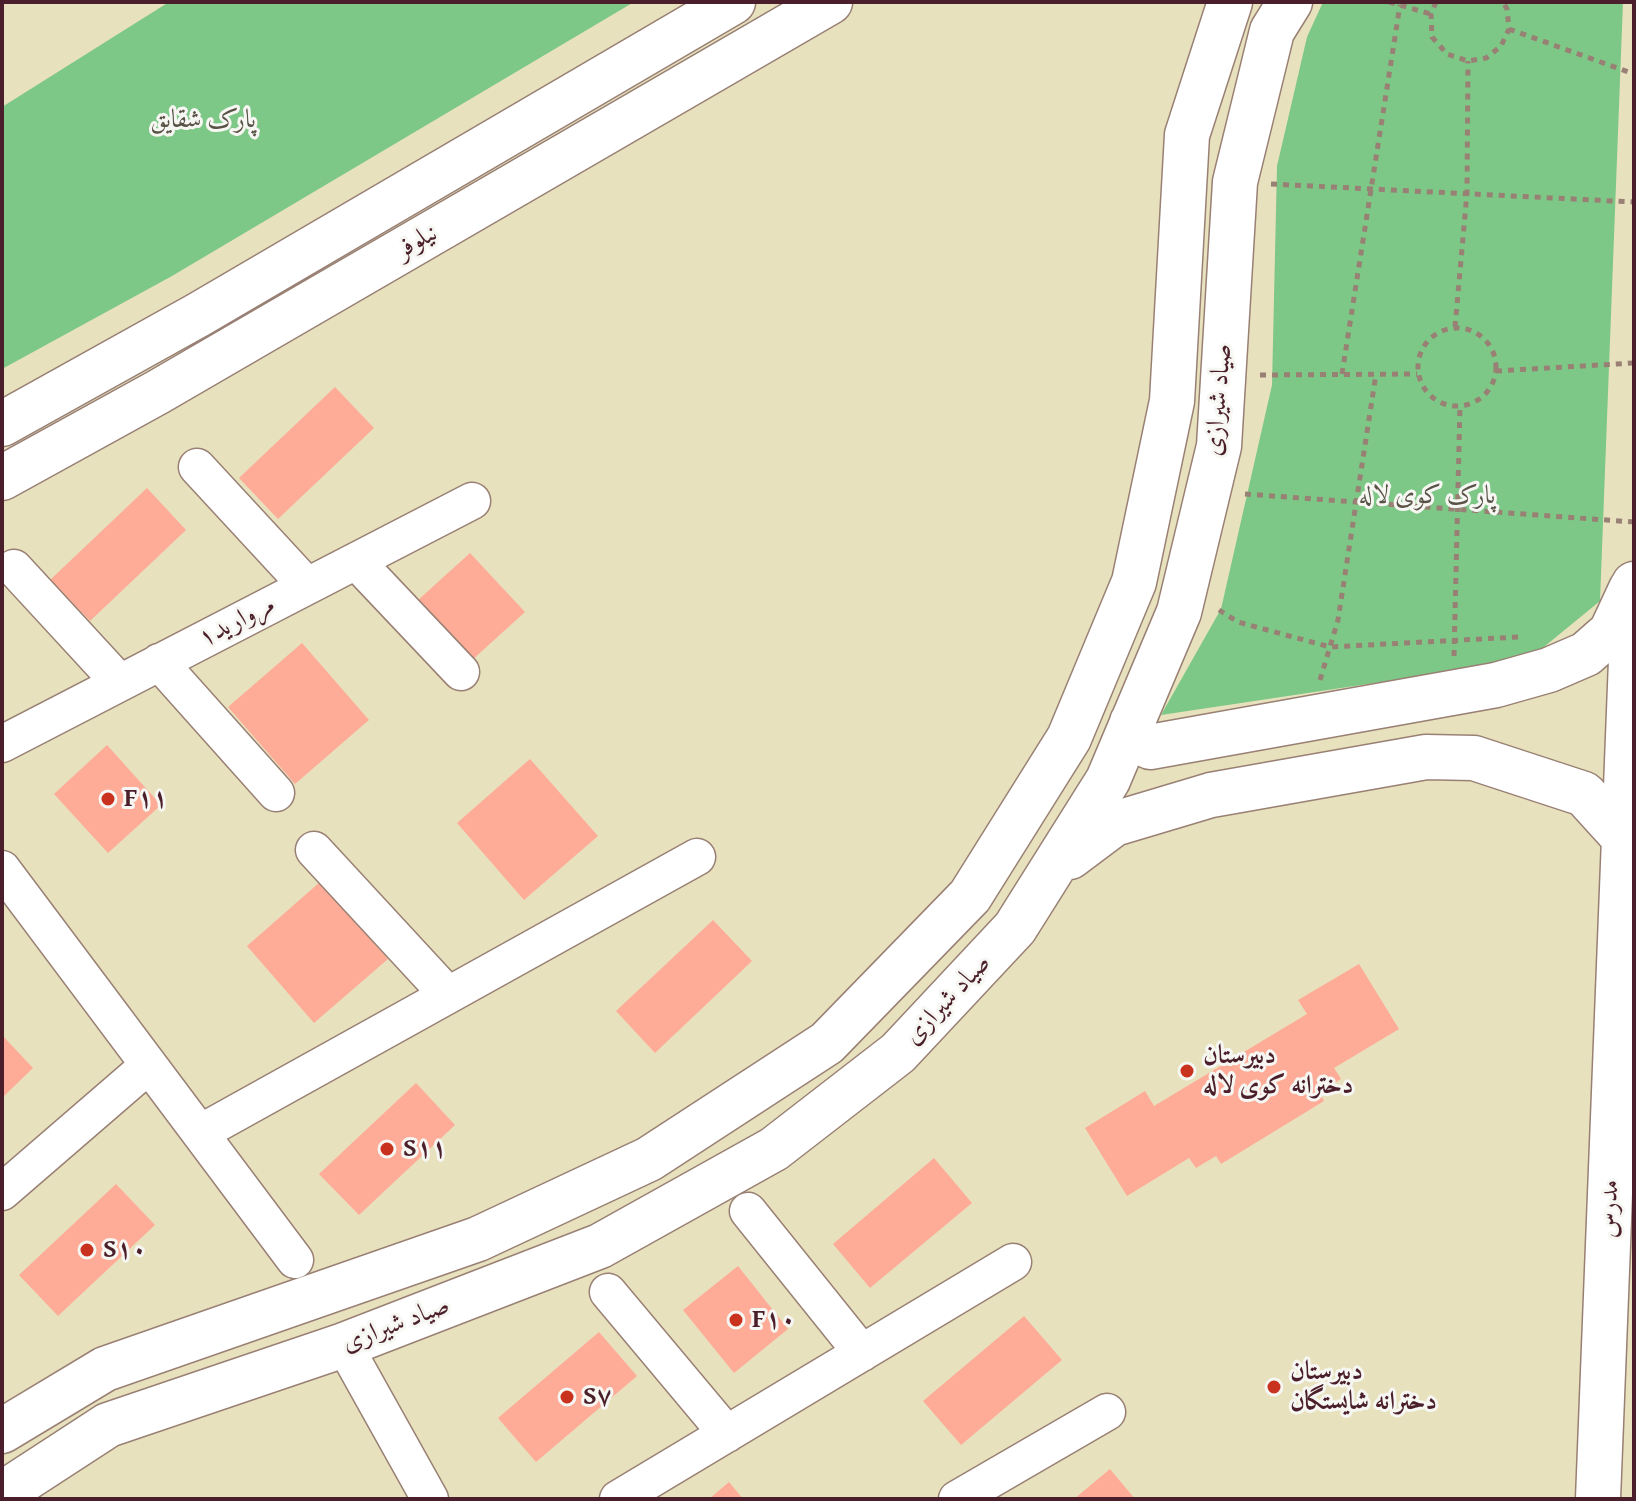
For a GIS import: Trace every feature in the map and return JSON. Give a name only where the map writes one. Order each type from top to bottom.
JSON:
[{"type":"street","name":"نیلوفر","points":[[2,424],[198,315],[733,2]]},
{"type":"street","name":"نیلوفر","points":[[2,478],[186,376],[830,2]]},
{"type":"street","name":"صیاد شیرازی","points":[[2,1431],[105,1369],[478,1239],[649,1159],[827,1043],[970,896],[1069,738],[1134,582],[1172,401],[1187,135],[1230,2]]},
{"type":"street","name":"صیاد شیرازی","points":[[2,1494],[108,1425],[344,1345],[600,1246],[774,1149],[898,1053],[1015,928],[1108,780],[1179,612],[1219,446],[1235,182],[1272,31],[1290,2]]},
{"type":"street","points":[[197,467],[307,586]]},
{"type":"street","name":"مروارید۱","points":[[2,744],[472,501]]},
{"type":"street","points":[[356,561],[461,672]]},
{"type":"street","points":[[14,568],[120,683]]},
{"type":"street","points":[[1132,722],[1138,740],[1150,747],[1496,685],[1549,670],[1586,654],[1611,632],[1634,584]]},
{"type":"street","name":"مدرس","points":[[1598,1499],[1634,584]]},
{"type":"street","points":[[159,662],[276,793]]},
{"type":"street","points":[[1426,757],[1408,743],[1403,720],[1407,711],[1416,704],[1442,696]]},
{"type":"street","points":[[1350,769],[1363,762],[1373,749],[1368,725],[1353,711]]},
{"type":"street","points":[[1052,870],[1114,824],[1211,795],[1426,757],[1474,758],[1584,794],[1624,838]]},
{"type":"street","points":[[314,850],[448,995]]},
{"type":"street","points":[[200,1133],[697,857]]},
{"type":"street","points":[[2,869],[295,1260]]},
{"type":"street","points":[[2,1192],[149,1065]]},
{"type":"street","points":[[748,1211],[862,1353]]},
{"type":"street","points":[[618,1499],[1013,1262]]},
{"type":"street","points":[[608,1292],[727,1434]]},
{"type":"street","points":[[344,1345],[430,1499]]},
{"type":"street","points":[[957,1499],[1107,1412]]},
{"type":"path","points":[[1389,2],[1431,14]]},
{"type":"path","points":[[1436,2],[1431,14],[1432,37],[1447,54],[1468,61],[1486,58],[1501,46],[1509,29],[1503,2]]},
{"type":"path","points":[[1342,374],[1400,5]]},
{"type":"path","points":[[1509,29],[1634,74]]},
{"type":"path","points":[[1455,327],[1467,193],[1468,61]]},
{"type":"path","points":[[1235,182],[1634,202]]},
{"type":"path","points":[[1455,327],[1477,332],[1492,348],[1496,371],[1488,392],[1470,404],[1447,405],[1428,394],[1417,374],[1420,352],[1434,334],[1455,327]]},
{"type":"path","points":[[1496,371],[1634,363]]},
{"type":"path","points":[[1309,719],[1338,620],[1376,374]]},
{"type":"path","points":[[1223,375],[1417,374]]},
{"type":"path","points":[[1442,696],[1455,640],[1460,405]]},
{"type":"path","points":[[1208,491],[1634,522]]},
{"type":"path","points":[[1185,588],[1238,622],[1330,647],[1533,636]]},
{"type":"green space","name":"پارک شقایق","points":[[169,2],[634,2],[172,276],[2,369],[2,107]]},
{"type":"green space","name":"پارک کوی لاله","points":[[1323,2],[1623,2],[1600,601],[1528,660],[1161,715],[1221,609],[1272,385],[1277,166],[1307,37]]},
{"type":"building","points":[[335,387],[374,428],[278,519],[239,478]]},
{"type":"building","points":[[147,488],[186,530],[90,621],[50,580]]},
{"type":"building","points":[[470,553],[525,612],[471,661],[417,601]]},
{"type":"building","points":[[302,643],[369,720],[295,784],[228,707]]},
{"type":"building","name":"F۱۱","points":[[107,745],[161,805],[108,853],[54,794]]},
{"type":"building","points":[[530,759],[598,836],[524,900],[457,823]]},
{"type":"building","points":[[320,882],[388,959],[314,1023],[247,946]]},
{"type":"building","points":[[713,920],[752,961],[655,1053],[616,1011]]},
{"type":"building","points":[[1359,964],[1399,1029],[1334,1068],[1341,1079],[1319,1092],[1324,1101],[1221,1164],[1216,1156],[1196,1168],[1189,1158],[1127,1196],[1085,1128],[1145,1091],[1154,1106],[1307,1014],[1298,1000]]},
{"type":"building","points":[[2,1035],[33,1068],[2,1098]]},
{"type":"building","name":"S۱۱","points":[[416,1083],[455,1125],[359,1215],[319,1174]]},
{"type":"building","points":[[934,1158],[972,1203],[870,1288],[833,1244]]},
{"type":"building","name":"S۱۰","points":[[116,1184],[155,1225],[58,1316],[19,1275]]},
{"type":"building","name":"F۱۰","points":[[738,1266],[788,1329],[734,1373],[683,1310]]},
{"type":"building","points":[[1024,1316],[1062,1360],[961,1445],[923,1401]]},
{"type":"building","name":"S۷","points":[[599,1332],[637,1376],[536,1462],[498,1418]]},
{"type":"building","points":[[1110,1469],[1135,1499],[1074,1499]]},
{"type":"building","points":[[729,1482],[743,1499],[709,1499]]},
{"type":"place","name":"F۱۱","points":[[108,799]]},
{"type":"place","name":"دبیرستان دخترانه کوی لاله","points":[[1187,1071]]},
{"type":"place","name":"S۱۱","points":[[387,1149]]},
{"type":"place","name":"S۱۰","points":[[87,1250]]},
{"type":"place","name":"F۱۰","points":[[736,1320]]},
{"type":"place","name":"دبیرستان دخترانه شایستگان","points":[[1274,1387]]},
{"type":"place","name":"S۷","points":[[567,1397]]}]
